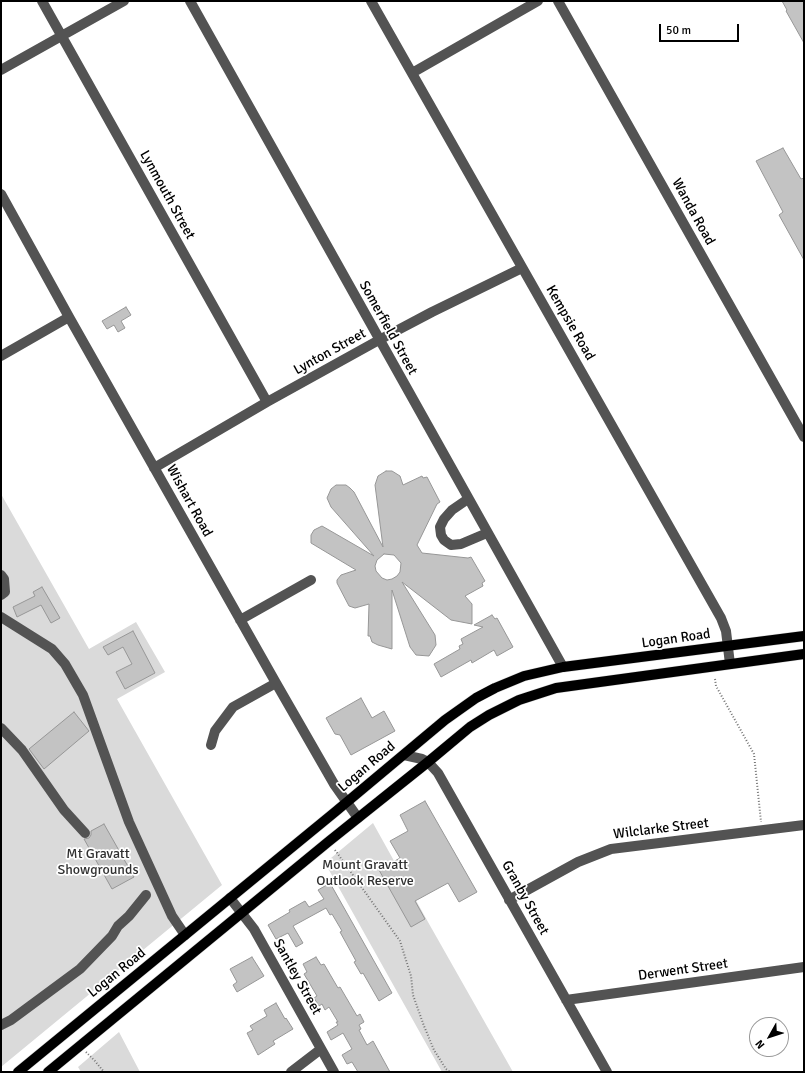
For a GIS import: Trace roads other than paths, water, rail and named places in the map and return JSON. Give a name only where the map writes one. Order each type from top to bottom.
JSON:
[{"type":"main road","name":"Logan Road","points":[[18,1072],[445,720],[488,691],[524,676],[563,667],[804,636]]},
{"type":"main road","points":[[48,1072],[470,727],[489,715],[519,700],[539,693],[575,684],[804,654]]},
{"type":"street","name":"Lynmouth Street","points":[[42,1],[267,402]]},
{"type":"street","points":[[1,70],[124,1]]},
{"type":"street","name":"Somerfield Street","points":[[190,1],[563,667]]},
{"type":"street","name":"Kempsie Road","points":[[372,1],[721,618],[725,628],[730,664]]},
{"type":"street","points":[[412,73],[538,1]]},
{"type":"street","name":"Wanda Road","points":[[558,1],[804,437]]},
{"type":"street","name":"Wishart Road","points":[[1,194],[276,683],[326,770],[358,818]]},
{"type":"street","name":"Lynton Street","points":[[154,468],[267,402],[379,340],[522,268]]},
{"type":"street","points":[[1,356],[69,317]]},
{"type":"street","points":[[468,499],[452,510],[444,519],[440,527],[441,535],[444,540],[451,545],[461,544],[487,533]]},
{"type":"street","points":[[1,575],[4,579],[5,592],[1,595]]},
{"type":"street","points":[[240,620],[311,580]]},
{"type":"street","points":[[1,617],[52,649],[65,664],[81,692],[129,822],[172,916],[185,935]]},
{"type":"street","points":[[211,745],[215,731],[233,707],[276,683]]},
{"type":"street","points":[[1,728],[22,750],[64,810],[85,833]]},
{"type":"street","points":[[404,755],[416,756],[428,762]]},
{"type":"street","name":"Granby Street","points":[[428,762],[438,773],[607,1072]]},
{"type":"street","name":"Wilclarke Street","points":[[509,900],[578,862],[611,849],[804,825]]},
{"type":"street","points":[[1,1025],[80,969],[103,945],[118,926],[129,916],[146,895]]},
{"type":"street","name":"Santley Street","points":[[230,898],[254,929],[334,1072]]},
{"type":"street","name":"Derwent Street","points":[[566,1000],[804,967]]},
{"type":"street","points":[[291,1072],[321,1049]]},
{"type":"park label","name":"Mt Gravatt Showgrounds","points":[[98,862]]},
{"type":"park label","name":"Mount Gravatt Outlook Reserve","points":[[365,874]]}]
